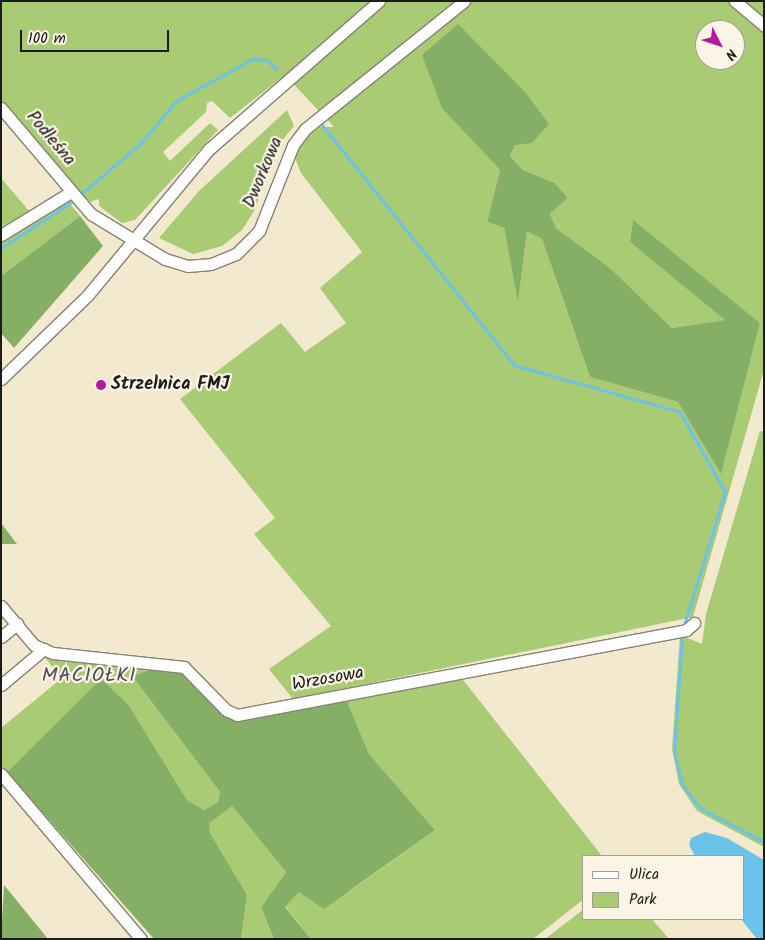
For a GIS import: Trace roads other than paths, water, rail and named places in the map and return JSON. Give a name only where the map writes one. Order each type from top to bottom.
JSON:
[{"type":"street","points":[[1,379],[70,314],[208,150],[379,1]]},
{"type":"street","name":"Dworkowa","points":[[132,239],[164,259],[188,266],[211,264],[236,254],[258,231],[293,145],[305,129],[464,1]]},
{"type":"street","points":[[735,1],[764,25]]},
{"type":"street","name":"Podleśna","points":[[1,108],[91,214],[132,239]]},
{"type":"street","name":"Podleśna","points":[[1,235],[71,192]]},
{"type":"street","points":[[1,606],[44,649],[1,686]]},
{"type":"street","name":"Wrzosowa","points":[[44,649],[184,667],[226,710],[237,715],[686,630],[694,623]]},
{"type":"street","points":[[1,636],[17,624]]},
{"type":"street","points":[[1,774],[141,939]]},
{"type":"water","points":[[705,832],[727,838],[764,860],[764,939],[757,939],[742,920],[745,920],[745,855],[694,855],[689,845],[691,838]]},
{"type":"waterway","points":[[81,194],[141,143],[176,101],[252,59],[267,60],[276,69]]},
{"type":"waterway","points":[[322,125],[514,365],[680,412],[725,492],[685,622]]},
{"type":"waterway","points":[[1,248],[70,203]]},
{"type":"waterway","points":[[682,638],[674,751],[683,786],[700,808],[764,842]]},
{"type":"place","name":"Strzelnica FMJ","points":[[101,385]]},
{"type":"district","name":"MACIOŁKI","points":[[89,676]]}]
